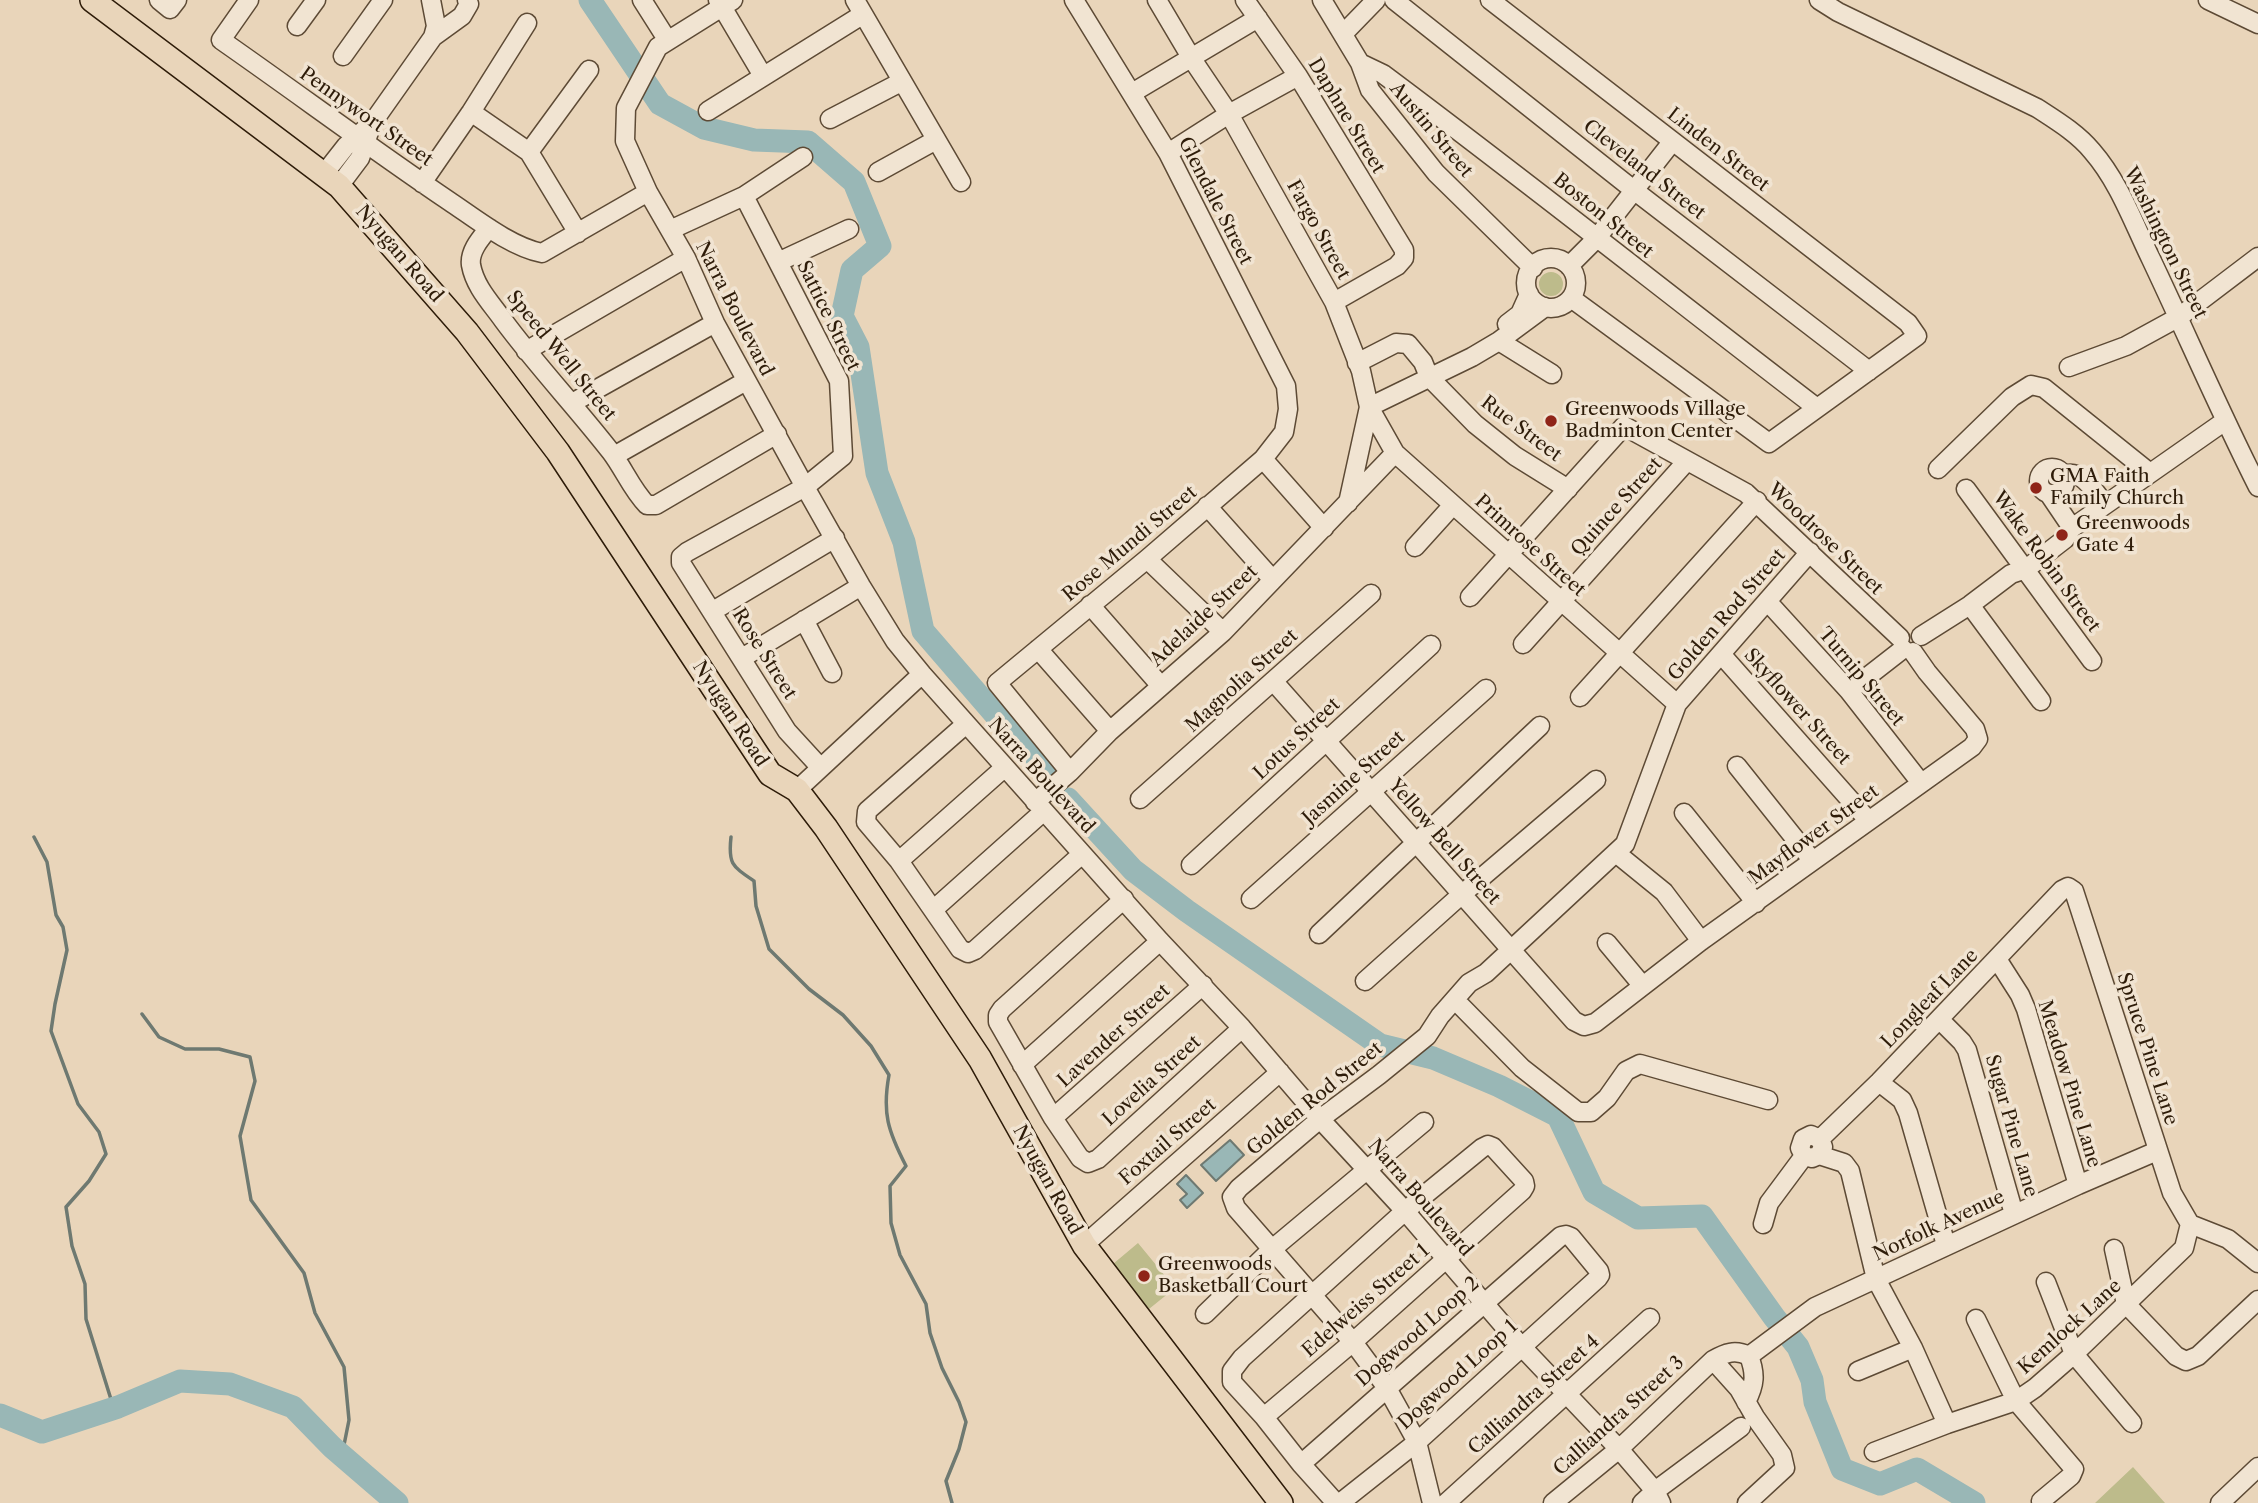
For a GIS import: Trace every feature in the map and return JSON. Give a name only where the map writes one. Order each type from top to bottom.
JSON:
[{"type":"main road","name":"Nyugan Road","points":[[92,0],[332,180],[475,343],[558,452],[770,774],[797,790],[827,828],[980,1059],[1084,1245],[1282,1503]]},
{"type":"street","name":"Pennywort Street","points":[[249,0],[221,40],[422,183],[489,228],[531,251],[542,253],[578,233]]},
{"type":"street","points":[[298,26],[316,0]]},
{"type":"street","points":[[343,57],[383,0]]},
{"type":"street","points":[[432,0],[436,26],[433,37]]},
{"type":"street","points":[[332,180],[346,146],[361,139],[433,37],[463,16],[469,4],[467,0]]},
{"type":"street","points":[[642,0],[663,44]]},
{"type":"street","name":"Glendale Street","points":[[1074,0],[1168,153],[1286,386],[1284,432]]},
{"type":"street","name":"Fargo Street","points":[[1157,0],[1192,59],[1230,114],[1334,302],[1368,401],[1348,503]]},
{"type":"street","name":"Daphne Street","points":[[1245,0],[1298,76],[1404,250],[1404,258],[1397,265],[1334,302]]},
{"type":"street","name":"Austin Street","points":[[1322,0],[1360,63],[1370,90],[1436,173],[1532,268]]},
{"type":"street","points":[[1343,34],[1376,0]]},
{"type":"street","name":"Cleveland Street","points":[[1394,0],[1635,191],[1869,371]]},
{"type":"street","name":"Linden Street","points":[[1490,0],[1908,323],[1917,336],[1869,371]]},
{"type":"street","name":"Washington Street","points":[[1819,0],[1838,12],[2037,108],[2068,127],[2092,150],[2113,178],[2225,421],[2254,468],[2258,487]]},
{"type":"street","points":[[2208,0],[2258,24]]},
{"type":"street","points":[[724,2],[763,76]]},
{"type":"street","name":"Narra Boulevard","points":[[724,2],[663,44],[627,104],[625,141],[648,192],[686,258],[715,323],[860,586],[895,641],[922,674],[1160,941],[1242,1028],[1320,1119],[1367,1168],[1521,1346],[1619,1449],[1653,1499]]},
{"type":"street","points":[[708,111],[763,76],[858,7],[961,182]]},
{"type":"street","points":[[1132,93],[1258,18]]},
{"type":"street","points":[[422,183],[527,23]]},
{"type":"street","name":"Boston Street","points":[[1360,63],[1383,74],[1515,173],[1596,239],[1816,408]]},
{"type":"street","points":[[529,152],[589,70]]},
{"type":"street","points":[[1168,153],[1298,76]]},
{"type":"street","points":[[830,119],[901,82]]},
{"type":"street","points":[[471,112],[529,152],[578,233],[648,192]]},
{"type":"street","points":[[878,172],[936,140]]},
{"type":"street","points":[[1569,266],[1596,239],[1672,142]]},
{"type":"street","points":[[670,230],[744,196],[803,157]]},
{"type":"street","name":"Sattice Street","points":[[744,196],[839,381],[843,456],[805,487]]},
{"type":"street","name":"Speed Well Street","points":[[489,228],[475,246],[471,262],[476,283],[526,351],[572,402],[614,456],[647,505],[656,505],[777,434]]},
{"type":"street","points":[[778,262],[849,229]]},
{"type":"street","points":[[2069,367],[2126,346],[2179,317],[2258,257]]},
{"type":"street","points":[[526,351],[686,258]]},
{"type":"street","points":[[1546,259],[1563,261],[1569,266],[1576,278],[1571,298],[1559,307],[1545,307],[1533,300],[1529,294],[1527,280],[1532,268],[1546,259]]},
{"type":"street","points":[[1368,401],[1427,372],[1493,334],[1520,314],[1529,294]]},
{"type":"street","points":[[1571,298],[1769,443],[1869,371]]},
{"type":"street","points":[[1427,372],[1472,357],[1545,307]]},
{"type":"street","points":[[572,402],[715,323]]},
{"type":"street","points":[[1499,341],[1552,374]]},
{"type":"street","name":"Rue Street","points":[[1357,363],[1396,343],[1408,344],[1423,362],[1427,372],[1475,424],[1515,456],[1568,489]]},
{"type":"street","points":[[614,456],[747,381]]},
{"type":"street","points":[[1938,469],[2011,397],[2031,385],[2044,388],[2150,473]]},
{"type":"street","name":"Primrose Street","points":[[1368,401],[1395,453],[1677,704]]},
{"type":"street","points":[[1849,691],[1909,644],[1970,605],[2019,567],[2065,539],[2072,528],[2225,421]]},
{"type":"street","name":"Woodrose Street","points":[[1470,597],[1624,426],[1757,501],[1909,644]]},
{"type":"street","name":"Rose Mundi Street","points":[[1070,772],[997,683],[1263,459],[1284,432]]},
{"type":"street","name":"Adelaide Street","points":[[933,910],[1040,807],[1110,731],[1223,632],[1395,453]]},
{"type":"street","points":[[1263,459],[1324,528]]},
{"type":"street","name":"Quince Street","points":[[1523,644],[1687,461]]},
{"type":"street","points":[[2072,528],[2049,494],[2060,492],[2065,481],[2064,475],[2072,472],[2078,474],[2105,505]]},
{"type":"street","name":"Rose Street","points":[[805,487],[681,556],[681,563],[787,731],[820,768]]},
{"type":"street","name":"Wake Robin Street","points":[[1966,489],[2019,567],[2092,661]]},
{"type":"street","points":[[1580,697],[1757,501]]},
{"type":"street","points":[[1415,547],[1453,505]]},
{"type":"street","points":[[1207,506],[1272,580]]},
{"type":"street","points":[[713,611],[835,538]]},
{"type":"street","name":"Golden Rod Street","points":[[1429,1032],[1469,983],[1486,973],[1625,844],[1677,704],[1810,552]]},
{"type":"street","points":[[1147,559],[1223,632]]},
{"type":"street","points":[[741,658],[860,586]]},
{"type":"street","name":"Magnolia Street","points":[[1140,799],[1371,594]]},
{"type":"street","name":"Turnip Street","points":[[1767,601],[1849,691],[1921,783]]},
{"type":"street","points":[[1090,605],[1161,686]]},
{"type":"street","points":[[1970,605],[2042,701]]},
{"type":"street","points":[[804,620],[832,673]]},
{"type":"street","name":"Mayflower Street","points":[[1584,1026],[1595,1023],[1701,941],[1972,747],[1978,739],[1975,729],[1927,672],[1909,644]]},
{"type":"street","name":"Lotus Street","points":[[1191,865],[1430,645]]},
{"type":"street","points":[[1038,649],[1110,731]]},
{"type":"street","name":"Skyflower Street","points":[[1721,654],[1868,820]]},
{"type":"street","points":[[797,790],[922,674]]},
{"type":"street","name":"Yellow Bell Street","points":[[1274,682],[1574,1021],[1584,1026]]},
{"type":"street","name":"Jasmine Street","points":[[1251,899],[1486,690]]},
{"type":"street","points":[[966,724],[867,811],[865,816],[866,822],[899,861],[960,949],[968,953],[975,950],[1082,854]]},
{"type":"street","points":[[1319,934],[1541,726]]},
{"type":"street","points":[[1737,766],[1812,860]]},
{"type":"street","points":[[899,861],[1004,768]]},
{"type":"street","points":[[1365,981],[1596,780]]},
{"type":"street","points":[[1684,813],[1756,903]]},
{"type":"street","points":[[1616,853],[1664,892],[1701,941]]},
{"type":"street","name":"Longleaf Lane","points":[[1763,1224],[1769,1203],[1814,1150],[2062,890],[2068,887]]},
{"type":"street","name":"Spruce Pine Lane","points":[[2068,887],[2074,891],[2172,1193],[2190,1224]]},
{"type":"street","points":[[1054,1118],[998,1022],[998,1015],[1124,899]]},
{"type":"street","points":[[1022,1065],[1160,941]]},
{"type":"street","points":[[1607,943],[1642,985]]},
{"type":"street","name":"Meadow Pine Lane","points":[[1997,959],[2026,1009],[2078,1185]]},
{"type":"street","name":"Golden Rod Street","points":[[1271,1250],[1236,1208],[1232,1197],[1320,1119],[1446,1020],[1475,991],[1486,973]]},
{"type":"street","name":"Lavender Street","points":[[1054,1118],[1203,985]]},
{"type":"street","points":[[1461,1006],[1522,1068],[1578,1112],[1591,1112],[1607,1098],[1626,1071],[1640,1064],[1768,1100]]},
{"type":"street","name":"Sugar Pine Lane","points":[[1939,1019],[1968,1050],[2014,1214]]},
{"type":"street","name":"Lovelia Street","points":[[1054,1118],[1080,1158],[1088,1163],[1098,1159],[1242,1028]]},
{"type":"street","name":"Foxtail Street","points":[[1084,1245],[1280,1072]]},
{"type":"street","points":[[1879,1082],[1902,1100],[1908,1113],[1946,1245]]},
{"type":"street","points":[[1205,1314],[1271,1250],[1424,1122]]},
{"type":"street","name":"Edelweiss Street 1","points":[[1264,1418],[1522,1191],[1524,1181],[1493,1147],[1488,1145],[1405,1211]]},
{"type":"street","points":[[1814,1150],[1844,1163],[1850,1171],[1876,1279],[1913,1348],[1947,1424]]},
{"type":"street","name":"Norfolk Avenue","points":[[1751,1354],[1815,1307],[2157,1151]]},
{"type":"street","points":[[1338,1503],[1301,1464],[1232,1382],[1232,1371],[1405,1211]]},
{"type":"street","points":[[2190,1224],[2228,1239],[2258,1263]]},
{"type":"street","name":"Kemlock Lane","points":[[1874,1452],[2016,1401],[2035,1388],[2184,1248],[2190,1224]]},
{"type":"street","name":"Dogwood Loop 2","points":[[1301,1464],[1561,1236],[1566,1235],[1600,1275]]},
{"type":"street","points":[[1271,1250],[1353,1342],[1387,1388],[1417,1442],[1432,1503]]},
{"type":"street","points":[[2113,1250],[2126,1304],[2176,1356],[2186,1361],[2198,1356],[2258,1300]]},
{"type":"street","name":"Dogwood Loop 1","points":[[1338,1503],[1417,1442],[1600,1275]]},
{"type":"street","points":[[2046,1282],[2074,1354],[2132,1423]]},
{"type":"street","name":"Calliandra Street 4","points":[[1446,1503],[1650,1318]]},
{"type":"street","points":[[1976,1318],[2016,1401],[2074,1469],[2071,1476],[2041,1501]]},
{"type":"street","points":[[1858,1371],[1913,1348]]},
{"type":"street","points":[[1746,1402],[1755,1380],[1751,1354],[1726,1353],[1713,1360],[1739,1389],[1746,1402],[1782,1455],[1785,1468],[1747,1503]]},
{"type":"street","name":"Calliandra Street 3","points":[[1553,1503],[1619,1449],[1713,1360]]},
{"type":"street","points":[[1653,1499],[1741,1427]]},
{"type":"street","points":[[2220,1503],[2258,1468]]},
{"type":"shaded area","points":[[1551,272],[1562,279],[1563,284],[1556,295],[1551,296],[1540,289],[1539,284],[1546,273]]},
{"type":"shaded area","name":"Greenwoods Basketball Court","points":[[1138,1243],[1175,1288],[1149,1309],[1113,1264]]},
{"type":"shaded area","points":[[2133,1467],[2165,1503],[2095,1503]]},
{"type":"water","points":[[1230,1140],[1244,1155],[1216,1181],[1201,1165]]},
{"type":"water","points":[[1186,1175],[1203,1193],[1187,1208],[1180,1200],[1187,1194],[1177,1184]]},
{"type":"waterway","points":[[590,0],[660,104],[704,128],[754,140],[808,142],[854,182],[880,246],[852,270],[842,316],[858,347],[877,473],[904,542],[923,631],[1044,771]]},
{"type":"waterway","points":[[1068,799],[1133,870],[1187,911],[1380,1045],[1433,1058],[1499,1086],[1558,1116],[1594,1192],[1638,1218],[1702,1216],[1798,1347],[1812,1380],[1815,1402],[1842,1469],[1880,1484],[1917,1469],[1974,1503]]},
{"type":"waterway","points":[[34,837],[47,862],[56,915],[63,927],[67,950],[51,1031],[78,1104],[99,1132],[106,1154],[89,1181],[66,1207],[72,1246],[85,1284],[86,1319],[114,1409]]},
{"type":"waterway","points":[[731,837],[730,853],[733,864],[754,881],[756,906],[769,949],[809,989],[843,1015],[871,1046],[889,1075],[886,1100],[888,1122],[906,1166],[890,1186],[891,1223],[900,1255],[926,1304],[930,1333],[966,1422],[946,1481],[952,1503]]},
{"type":"waterway","points":[[142,1014],[159,1037],[185,1049],[219,1049],[250,1057],[255,1081],[240,1136],[251,1200],[304,1273],[315,1313],[344,1367],[349,1420],[342,1455]]},
{"type":"waterway","points":[[0,1415],[42,1432],[118,1407],[180,1381],[230,1384],[293,1407],[332,1447],[397,1503]]},
{"type":"place","name":"Greenwoods Village Badminton Center","points":[[1551,421]]},
{"type":"place","name":"GMA Faith Family Church","points":[[2036,488]]},
{"type":"place","name":"Greenwoods Gate 4","points":[[2062,535]]},
{"type":"place","name":"Greenwoods Basketball Court","points":[[1144,1276]]}]
